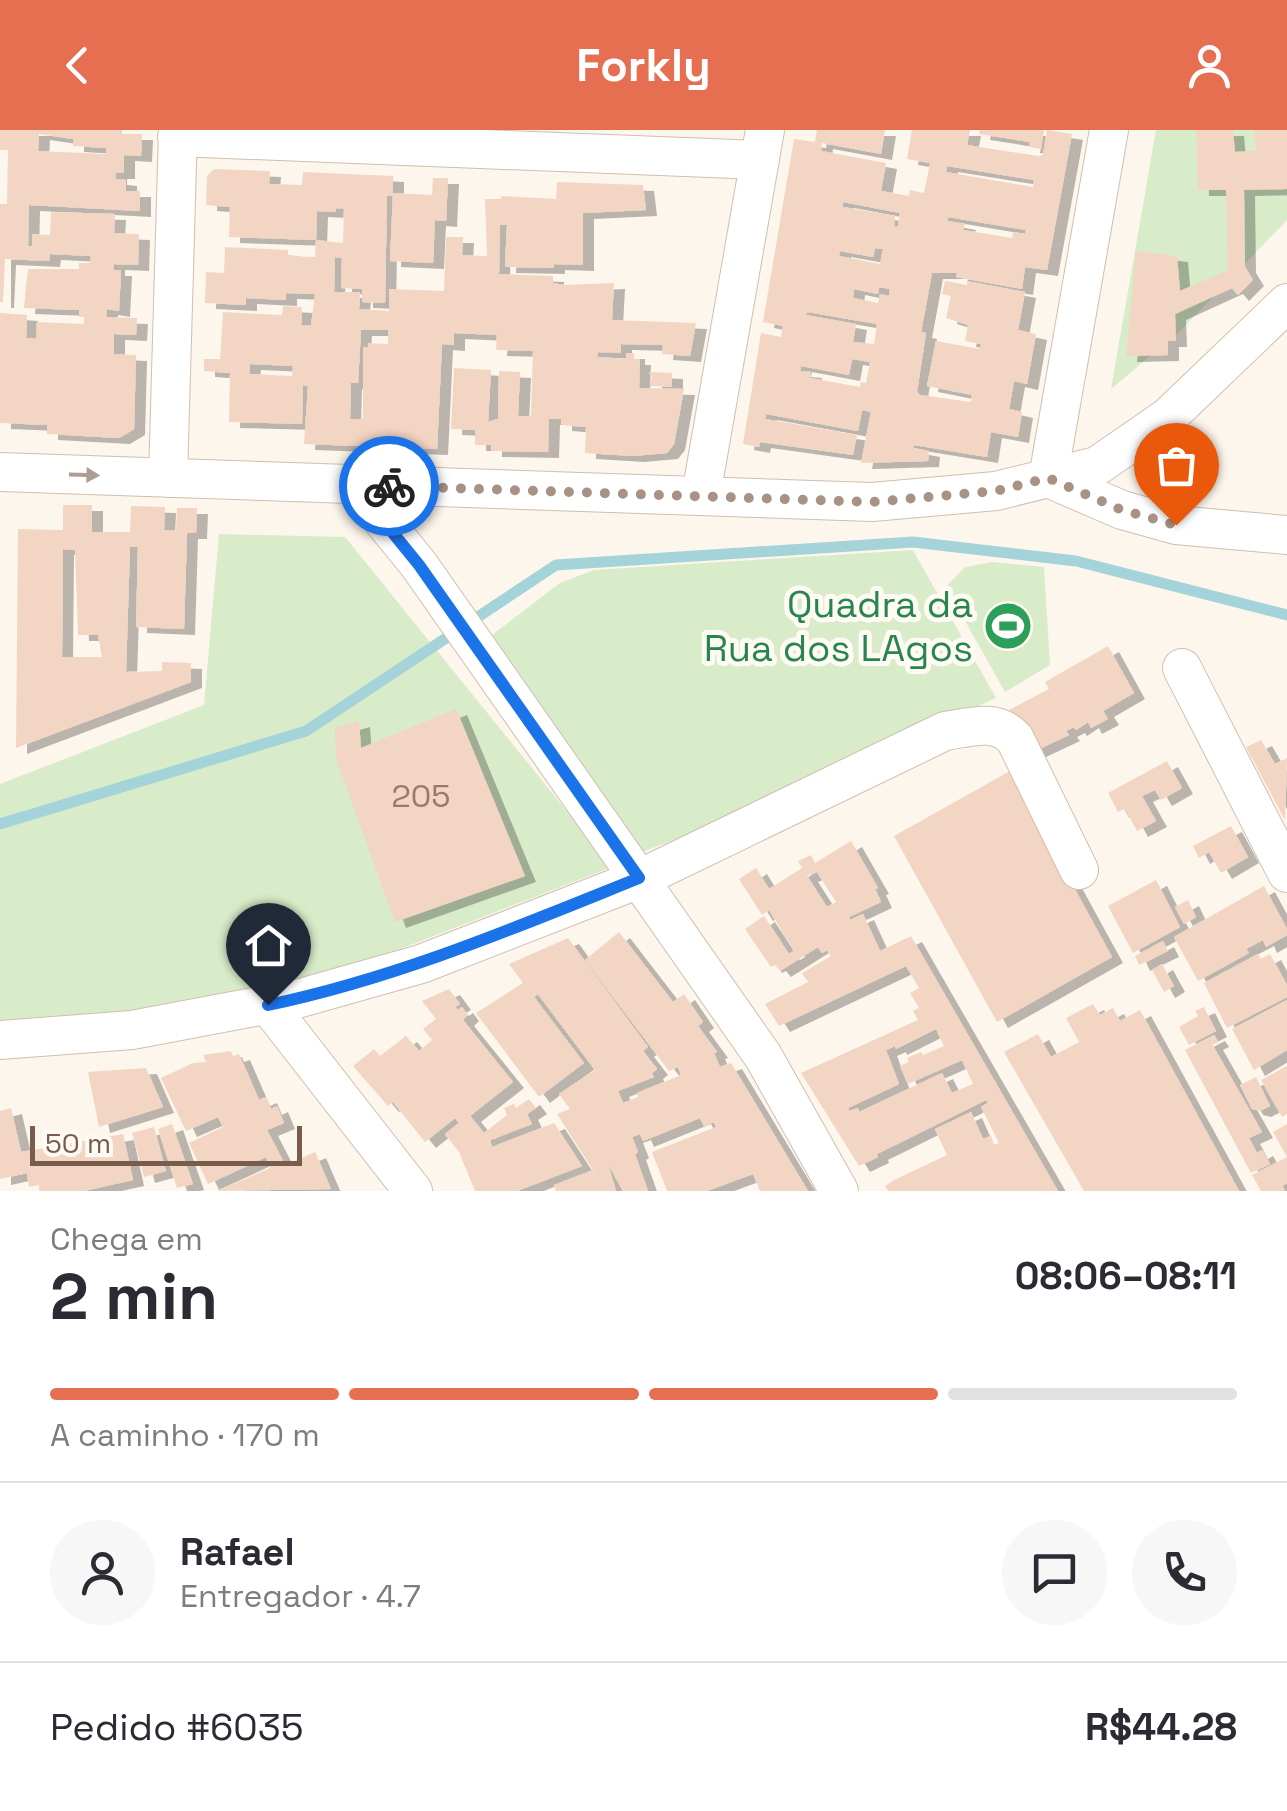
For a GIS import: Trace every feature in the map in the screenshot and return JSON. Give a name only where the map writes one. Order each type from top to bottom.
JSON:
[{"type":"street","points":[[1048,478],[1109,130]]},
{"type":"street","points":[[168,478],[177,134],[762,145],[701,495]]},
{"type":"street","points":[[0,472],[872,502],[996,491],[1098,466],[1168,417],[1287,303]]},
{"type":"street","points":[[1048,478],[1122,510],[1176,525],[1287,535]]},
{"type":"street","points":[[354,485],[419,565],[523,710],[763,1056],[839,1191]]},
{"type":"street","points":[[1182,668],[1287,872]]},
{"type":"street","points":[[0,1040],[132,1030],[268,1005],[421,964],[639,878],[945,731],[988,725],[1005,728],[1015,739],[1078,870]]},
{"type":"street","points":[[268,1005],[413,1191]]},
{"type":"green space","points":[[1156,130],[1287,130],[1287,220],[1182,329],[1111,389]]},
{"type":"green space","points":[[219,534],[345,537],[612,867],[346,970],[162,1008],[0,1024],[0,784],[204,705]]},
{"type":"green space","points":[[913,550],[996,698],[730,818],[640,853],[488,638],[560,583],[594,570]]},
{"type":"green space","name":"Quadra da Rua dos LAgos","points":[[992,562],[1044,567],[1050,665],[1005,692],[946,587],[965,567]]},
{"type":"building","points":[[0,130],[122,130],[122,134],[142,134],[141,156],[124,155],[124,173],[116,173],[116,179],[126,180],[126,191],[140,191],[140,211],[29,205],[28,246],[32,246],[32,234],[50,235],[51,212],[115,214],[114,233],[139,234],[138,265],[114,264],[114,270],[121,270],[119,311],[107,309],[106,317],[137,318],[136,335],[114,334],[114,354],[136,355],[134,429],[119,438],[47,434],[47,425],[0,423],[0,313],[27,315],[26,338],[36,339],[37,322],[84,324],[79,310],[24,308],[26,285],[28,269],[79,269],[79,263],[90,263],[91,256],[50,254],[49,261],[5,259],[0,302],[0,204],[7,204],[8,150],[0,150]],"holes":[[[39,134],[73,139],[73,146],[106,148],[106,154],[38,151]]]},
{"type":"building","points":[[817,130],[885,130],[881,154],[822,143],[821,151],[886,163],[881,191],[909,196],[910,190],[924,193],[930,163],[907,159],[912,130],[970,130],[967,145],[1038,156],[1043,155],[1047,130],[1072,134],[1047,270],[1025,267],[1022,289],[956,277],[957,273],[932,273],[921,332],[926,333],[917,392],[920,395],[978,403],[971,402],[972,395],[927,386],[936,341],[980,349],[981,344],[965,341],[968,325],[946,318],[951,296],[942,294],[945,281],[1025,292],[1018,330],[1036,334],[1027,384],[1014,381],[1009,409],[1022,412],[1018,437],[991,432],[987,457],[914,445],[913,448],[929,451],[928,461],[861,463],[871,412],[862,410],[858,431],[766,414],[765,419],[857,435],[853,455],[760,442],[759,447],[743,444],[761,333],[781,337],[783,326],[763,322],[794,139],[815,142]],"holes":[[[947,166],[1034,180],[1033,187],[946,172]],[[843,202],[900,213],[898,227],[894,226],[895,216],[843,207]],[[948,217],[1026,230],[1025,234],[1013,232],[1012,238],[963,230],[965,224],[948,221]],[[875,248],[883,249],[880,264],[839,256],[840,251],[873,257]],[[879,287],[890,289],[889,296],[880,294],[878,303],[853,298],[854,289],[878,294]],[[807,312],[877,324],[874,344],[853,342],[856,324],[806,315]],[[852,359],[870,362],[866,383],[861,382],[860,387],[810,378],[811,372],[800,371],[801,366],[849,375]]]},
{"type":"building","points":[[980,130],[1044,130],[1041,149],[1029,147],[1030,142],[979,134]]},
{"type":"building","points":[[1196,130],[1233,130],[1235,152],[1256,151],[1254,130],[1287,130],[1287,189],[1244,190],[1245,267],[1253,280],[1238,295],[1232,288],[1175,314],[1176,341],[1168,341],[1168,355],[1126,356],[1136,251],[1177,256],[1180,291],[1228,270],[1226,190],[1198,190]]},
{"type":"building","points":[[214,169],[270,171],[269,184],[302,185],[303,172],[393,176],[393,196],[387,196],[385,303],[362,302],[362,289],[341,288],[342,258],[335,257],[334,292],[360,292],[359,309],[389,311],[389,289],[444,291],[446,237],[463,237],[462,255],[487,256],[485,199],[556,199],[557,182],[643,185],[646,210],[583,213],[583,265],[505,267],[507,225],[500,225],[499,274],[553,276],[553,283],[563,285],[614,283],[612,320],[696,323],[690,356],[662,354],[663,345],[621,344],[621,353],[598,352],[597,357],[626,359],[626,353],[634,353],[634,359],[640,359],[639,388],[684,389],[674,444],[667,453],[585,453],[586,427],[561,425],[561,419],[549,419],[548,452],[491,451],[491,445],[475,445],[475,430],[451,429],[454,368],[491,370],[488,422],[498,419],[499,371],[520,372],[518,416],[531,416],[533,351],[496,350],[497,335],[454,333],[454,345],[442,344],[437,449],[304,444],[308,386],[303,385],[302,424],[229,422],[230,373],[204,371],[204,359],[220,359],[223,312],[282,315],[283,306],[302,307],[301,325],[311,326],[315,294],[286,293],[286,300],[246,298],[246,305],[205,303],[206,272],[224,273],[225,247],[288,250],[288,256],[315,257],[316,240],[229,237],[230,207],[206,205],[207,176]],"holes":[[[344,209],[343,243],[316,240],[317,211]],[[361,330],[388,330],[388,344],[368,343],[368,347],[363,347],[363,419],[350,419],[351,383],[358,383]],[[250,364],[293,366],[292,376],[249,374]]]},
{"type":"building","points":[[433,178],[448,178],[446,221],[435,220],[433,263],[390,261],[393,193],[432,195]]},
{"type":"building","points":[[649,372],[672,373],[672,387],[650,386]]},
{"type":"building","points":[[63,505],[92,505],[92,532],[130,532],[131,506],[165,507],[164,530],[176,531],[177,508],[197,508],[196,533],[187,533],[184,629],[136,627],[138,547],[130,547],[126,672],[162,671],[162,662],[191,663],[191,682],[16,748],[18,529],[63,530]],"holes":[[[63,549],[75,550],[78,635],[98,635],[102,657],[62,657]]]},
{"type":"building","points":[[1108,646],[1134,693],[1103,711],[1108,719],[1091,728],[1088,722],[1076,730],[1074,727],[1066,731],[1069,735],[1033,752],[1009,710],[1049,689],[1045,682]]},
{"type":"building","points":[[456,709],[525,876],[395,922],[336,759],[335,728],[359,721],[361,748]]},
{"type":"building","points":[[1261,740],[1275,764],[1287,758],[1285,820],[1246,747]]},
{"type":"building","points":[[1167,761],[1182,788],[1161,800],[1155,790],[1142,796],[1156,821],[1137,831],[1125,809],[1118,812],[1108,793]]},
{"type":"building","points":[[1010,771],[1112,957],[997,1022],[894,836]]},
{"type":"building","points":[[1231,826],[1248,857],[1221,873],[1209,852],[1199,858],[1193,846]]},
{"type":"building","points":[[851,841],[878,888],[875,889],[881,902],[849,917],[850,920],[863,914],[880,951],[911,936],[1058,1191],[888,1191],[885,1186],[894,1180],[947,1155],[935,1129],[971,1112],[983,1139],[991,1136],[994,1145],[999,1143],[981,1107],[988,1103],[986,1100],[859,1166],[801,1073],[918,1020],[913,1011],[919,1008],[910,993],[919,988],[906,966],[779,1026],[765,1004],[808,982],[802,973],[831,956],[818,947],[780,971],[775,965],[771,967],[745,929],[764,916],[789,954],[794,951],[769,910],[762,915],[739,879],[756,868],[769,889],[802,868],[798,861],[811,855],[815,863]],"holes":[[[817,872],[836,902],[827,907],[807,876]],[[936,1029],[944,1046],[907,1058],[909,1062],[900,1066],[908,1084],[962,1060],[973,1084],[952,1093],[942,1073],[859,1112],[858,1108],[849,1111],[848,1108],[899,1084],[886,1050]]]},
{"type":"building","points":[[1156,880],[1180,927],[1133,953],[1108,906]]},
{"type":"building","points":[[1264,886],[1287,935],[1266,947],[1263,940],[1246,949],[1249,953],[1198,981],[1174,937]]},
{"type":"building","points":[[1188,900],[1196,917],[1184,924],[1175,907]]},
{"type":"building","points":[[619,932],[673,1002],[684,994],[703,1022],[698,1026],[717,1052],[714,1053],[720,1067],[731,1063],[808,1191],[760,1191],[753,1174],[707,1191],[667,1191],[652,1152],[716,1127],[714,1122],[704,1126],[700,1118],[643,1141],[640,1134],[632,1137],[648,1191],[623,1191],[608,1164],[616,1191],[556,1191],[554,1185],[593,1170],[557,1114],[570,1109],[559,1094],[595,1070],[538,994],[534,997],[584,1063],[539,1097],[476,1013],[523,983],[509,964],[568,938],[648,1047],[643,1051],[657,1069],[652,1073],[654,1077],[618,1091],[623,1103],[681,1075],[678,1067],[669,1071],[585,960]]},
{"type":"building","points":[[1163,941],[1168,951],[1139,965],[1135,956]]},
{"type":"building","points":[[1258,954],[1261,959],[1270,954],[1287,985],[1287,997],[1227,1028],[1204,983]]},
{"type":"building","points":[[1162,964],[1174,986],[1164,992],[1152,970]]},
{"type":"building","points":[[449,989],[460,1004],[455,1007],[462,1007],[468,1015],[463,1020],[513,1082],[470,1116],[484,1133],[507,1115],[504,1108],[514,1104],[516,1108],[529,1099],[536,1108],[527,1114],[532,1124],[490,1140],[492,1147],[554,1123],[582,1166],[517,1191],[475,1191],[459,1152],[445,1134],[459,1123],[455,1118],[425,1142],[393,1102],[388,1106],[353,1066],[374,1049],[380,1056],[406,1036],[419,1051],[432,1040],[423,1029],[436,1019],[422,1001]]},
{"type":"building","points":[[1287,1000],[1287,1050],[1254,1070],[1232,1029]]},
{"type":"building","points":[[1093,1004],[1100,1015],[1113,1008],[1120,1021],[1140,1010],[1239,1191],[1084,1191],[1004,1052],[1038,1034],[1051,1057],[1079,1042],[1066,1018]]},
{"type":"building","points":[[1204,1007],[1216,1031],[1189,1045],[1179,1027],[1198,1016],[1195,1011]]},
{"type":"building","points":[[1214,1035],[1218,1041],[1212,1044],[1262,1132],[1249,1138],[1257,1153],[1262,1150],[1270,1164],[1251,1173],[1185,1050]]},
{"type":"building","points":[[231,1051],[233,1056],[239,1054],[259,1100],[266,1097],[271,1109],[277,1106],[284,1123],[267,1130],[285,1165],[315,1152],[331,1189],[217,1191],[270,1168],[266,1157],[208,1184],[189,1143],[223,1127],[218,1117],[186,1131],[161,1078],[193,1063],[206,1062],[203,1055]]},
{"type":"building","points":[[1287,1066],[1287,1114],[1282,1117],[1261,1080]]},
{"type":"building","points":[[146,1068],[163,1107],[99,1127],[88,1072]]},
{"type":"building","points":[[1256,1077],[1270,1106],[1260,1111],[1252,1109],[1240,1085]]},
{"type":"building","points":[[11,1108],[21,1152],[123,1134],[133,1180],[84,1191],[40,1191],[39,1185],[29,1187],[27,1173],[0,1179],[0,1111]]},
{"type":"building","points":[[172,1124],[193,1184],[177,1188],[158,1129]]},
{"type":"building","points":[[1287,1124],[1287,1157],[1273,1132]]},
{"type":"building","points":[[154,1127],[166,1171],[144,1177],[132,1133]]},
{"type":"building","points":[[1287,1157],[1287,1183],[1282,1186],[1285,1191],[1261,1191],[1252,1175]]},
{"type":"waterway","points":[[0,824],[306,731],[556,565],[913,542],[1076,561],[1287,615]]},
{"type":"way so far","points":[[389,486],[872,502],[996,491],[1048,478],[1122,510],[1176,525]]},
{"type":"place","name":"Quadra da Rua dos LAgos","points":[[1008,626]]},
{"type":"route","points":[[268,1005],[421,964],[639,878],[419,565],[354,485],[389,486]]}]
